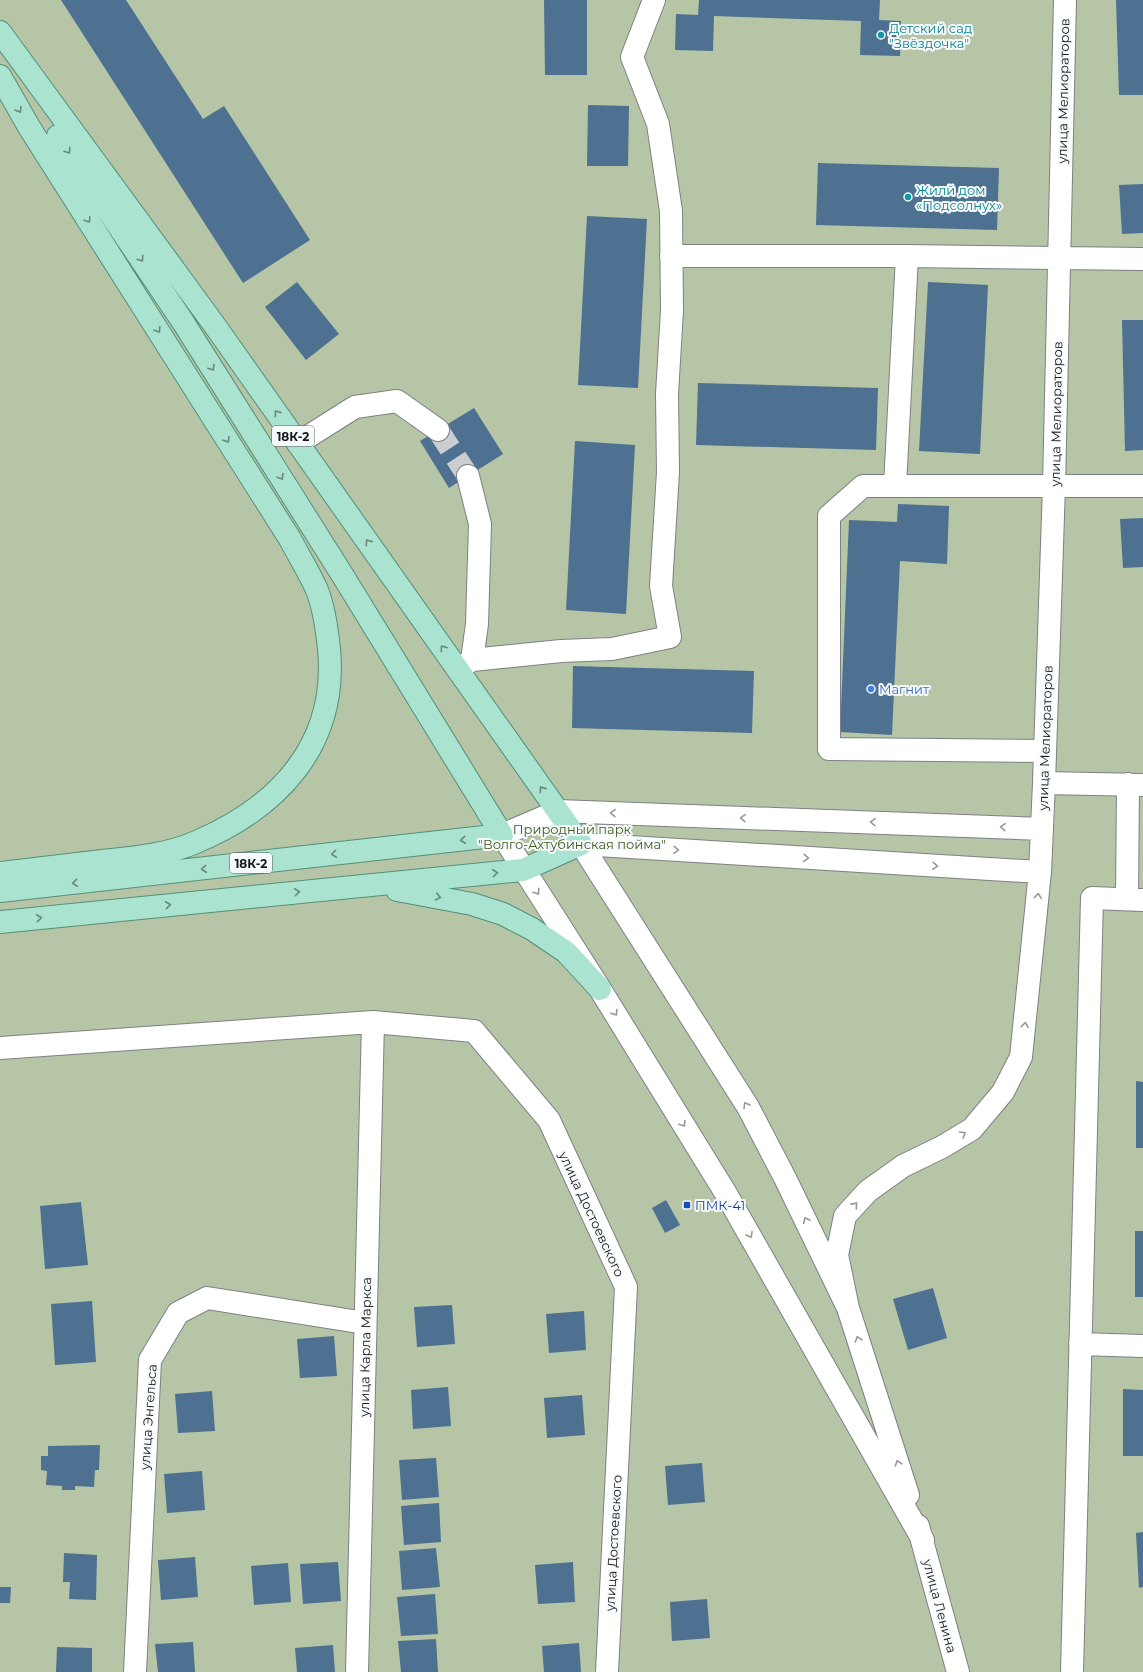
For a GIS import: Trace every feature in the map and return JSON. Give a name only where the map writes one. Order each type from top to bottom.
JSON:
[{"type":"main road","name":"18К-2","points":[[0,32],[213,323],[298,443],[465,665],[558,811],[581,844]]},
{"type":"main road","name":"18К-2","points":[[0,48],[187,328],[343,576],[502,835],[0,891]]},
{"type":"main road","points":[[0,76],[34,134],[290,539],[317,590],[326,624],[330,660],[329,692],[322,724],[306,755],[286,783],[263,804],[237,822],[193,844],[146,856],[0,873]]},
{"type":"main road","points":[[0,922],[523,870],[581,844]]},
{"type":"main road","points":[[373,885],[472,904],[503,914],[532,929],[566,952],[600,989]]},
{"type":"street","points":[[468,476],[480,524],[477,624],[465,665],[561,650],[612,649],[670,637],[661,586],[668,472],[667,394],[672,310],[671,211],[658,124],[632,57],[654,0]]},
{"type":"street","name":"улица Мелиораторов","points":[[848,1308],[837,1255],[845,1216],[868,1191],[903,1166],[942,1147],[972,1129],[1003,1092],[1021,1057],[1040,872],[1044,784],[1054,486],[1065,0]]},
{"type":"street","points":[[671,256],[907,256],[1143,259]]},
{"type":"street","points":[[895,486],[907,256]]},
{"type":"street","points":[[298,443],[355,407],[397,400],[438,430]]},
{"type":"street","points":[[1045,751],[829,748],[829,516],[863,486],[1143,486]]},
{"type":"street","points":[[1044,784],[1135,784],[1135,899],[1092,898],[1072,1672]]},
{"type":"street","points":[[558,811],[1042,829]]},
{"type":"street","name":"18К-2","points":[[502,835],[558,811]]},
{"type":"street","points":[[502,835],[600,989],[725,1192],[923,1540]]},
{"type":"street","points":[[581,844],[1040,872]]},
{"type":"street","points":[[581,844],[748,1107],[785,1178],[848,1308],[923,1540]]},
{"type":"street","name":"улица Достоевского","points":[[0,1048],[373,1022],[474,1031],[549,1120],[626,1287],[607,1672]]},
{"type":"street","name":"улица Карла Маркса","points":[[356,1672],[373,1022]]},
{"type":"street","name":"улица Энгельса","points":[[135,1672],[150,1360],[178,1313],[207,1298],[365,1323]]},
{"type":"street","points":[[1080,1344],[1143,1346]]},
{"type":"street","name":"улица Ленина","points":[[923,1540],[958,1672]]},
{"type":"green space","name":"Природный парк \"Волго-Ахтубинская пойма\"","points":[[0,0],[1143,0],[1143,1672],[0,1672]]},
{"type":"building","points":[[61,0],[126,0],[203,119],[224,106],[310,240],[243,283]]},
{"type":"building","points":[[544,0],[587,0],[587,75],[545,75]]},
{"type":"building","name":"Детский сад \"Звёздочка\"","points":[[699,0],[880,0],[879,20],[901,21],[900,56],[860,55],[861,21],[714,16],[713,51],[675,50],[676,14],[698,15]]},
{"type":"building","points":[[1116,0],[1143,0],[1143,95],[1119,95]]},
{"type":"building","points":[[588,105],[629,106],[628,166],[587,166]]},
{"type":"building","name":"Жилй дом «Подсолнух»","points":[[818,163],[999,168],[997,230],[816,225]]},
{"type":"building","points":[[1143,184],[1143,233],[1122,234],[1119,185]]},
{"type":"building","points":[[587,216],[647,219],[638,388],[578,385]]},
{"type":"building","points":[[297,282],[339,334],[306,360],[265,307]]},
{"type":"building","points":[[928,282],[988,285],[980,454],[919,451]]},
{"type":"building","points":[[1122,320],[1143,320],[1143,450],[1125,451]]},
{"type":"building","points":[[698,383],[878,388],[876,450],[696,445]]},
{"type":"building","points":[[474,408],[503,454],[449,488],[420,441]]},
{"type":"building","points":[[575,441],[635,445],[626,614],[566,610]]},
{"type":"building","points":[[898,504],[949,506],[947,564],[900,561],[892,735],[840,732],[849,520],[897,522]]},
{"type":"building","points":[[1143,518],[1143,567],[1123,568],[1120,519]]},
{"type":"building","points":[[573,666],[754,671],[752,733],[572,728]]},
{"type":"building","points":[[1136,1081],[1143,1082],[1143,1148],[1136,1148]]},
{"type":"building","points":[[666,1200],[680,1225],[665,1233],[652,1208]]},
{"type":"building","points":[[81,1202],[88,1265],[45,1269],[40,1206]]},
{"type":"building","points":[[1135,1231],[1143,1231],[1143,1297],[1135,1297]]},
{"type":"building","points":[[933,1288],[947,1338],[908,1350],[893,1299]]},
{"type":"building","points":[[92,1301],[96,1362],[55,1365],[51,1304]]},
{"type":"building","points":[[452,1305],[455,1344],[417,1347],[414,1307]]},
{"type":"building","points":[[584,1311],[586,1350],[549,1353],[546,1314]]},
{"type":"building","points":[[334,1336],[337,1376],[300,1378],[297,1339]]},
{"type":"building","points":[[448,1387],[451,1426],[413,1429],[411,1390]]},
{"type":"building","points":[[1123,1389],[1143,1390],[1143,1456],[1123,1456]]},
{"type":"building","points":[[212,1391],[215,1431],[178,1433],[175,1394]]},
{"type":"building","points":[[582,1395],[585,1435],[547,1438],[544,1398]]},
{"type":"building","points":[[100,1445],[99,1470],[95,1470],[94,1487],[75,1486],[75,1490],[62,1490],[62,1486],[46,1485],[47,1471],[41,1470],[41,1456],[48,1456],[48,1446]]},
{"type":"building","points":[[436,1458],[439,1497],[402,1500],[399,1460]]},
{"type":"building","points":[[702,1463],[705,1502],[668,1505],[665,1466]]},
{"type":"building","points":[[202,1471],[205,1510],[167,1513],[164,1474]]},
{"type":"building","points":[[439,1503],[441,1542],[404,1545],[401,1506]]},
{"type":"building","points":[[1143,1532],[1143,1587],[1139,1588],[1136,1533]]},
{"type":"building","points":[[436,1548],[440,1587],[402,1590],[399,1551]]},
{"type":"building","points":[[64,1553],[97,1555],[96,1600],[69,1599],[70,1582],[63,1582]]},
{"type":"building","points":[[195,1557],[198,1597],[161,1600],[158,1560]]},
{"type":"building","points":[[338,1562],[341,1601],[303,1604],[300,1564]]},
{"type":"building","points":[[573,1562],[575,1602],[538,1604],[535,1565]]},
{"type":"building","points":[[288,1563],[291,1602],[254,1605],[251,1566]]},
{"type":"building","points":[[0,1587],[11,1587],[10,1603],[0,1603]]},
{"type":"building","points":[[435,1594],[438,1634],[401,1636],[397,1597]]},
{"type":"building","points":[[707,1599],[710,1638],[672,1641],[670,1602]]},
{"type":"building","points":[[436,1639],[438,1672],[401,1672],[398,1641]]},
{"type":"building","points":[[193,1642],[195,1672],[158,1672],[155,1644]]},
{"type":"building","points":[[579,1643],[581,1672],[544,1672],[542,1646]]},
{"type":"building","points":[[333,1645],[335,1672],[297,1672],[295,1648]]},
{"type":"building","points":[[57,1647],[92,1648],[92,1672],[56,1672]]},
{"type":"tunnel","points":[[438,430],[468,476]]},
{"type":"place","name":"Детский сад \"Звёздочка\"","points":[[881,35]]},
{"type":"place","name":"Жилй дом «Подсолнух»","points":[[908,197]]},
{"type":"place","name":"Магнит","points":[[871,689]]},
{"type":"place","name":"ПМК-41","points":[[687,1205]]}]
